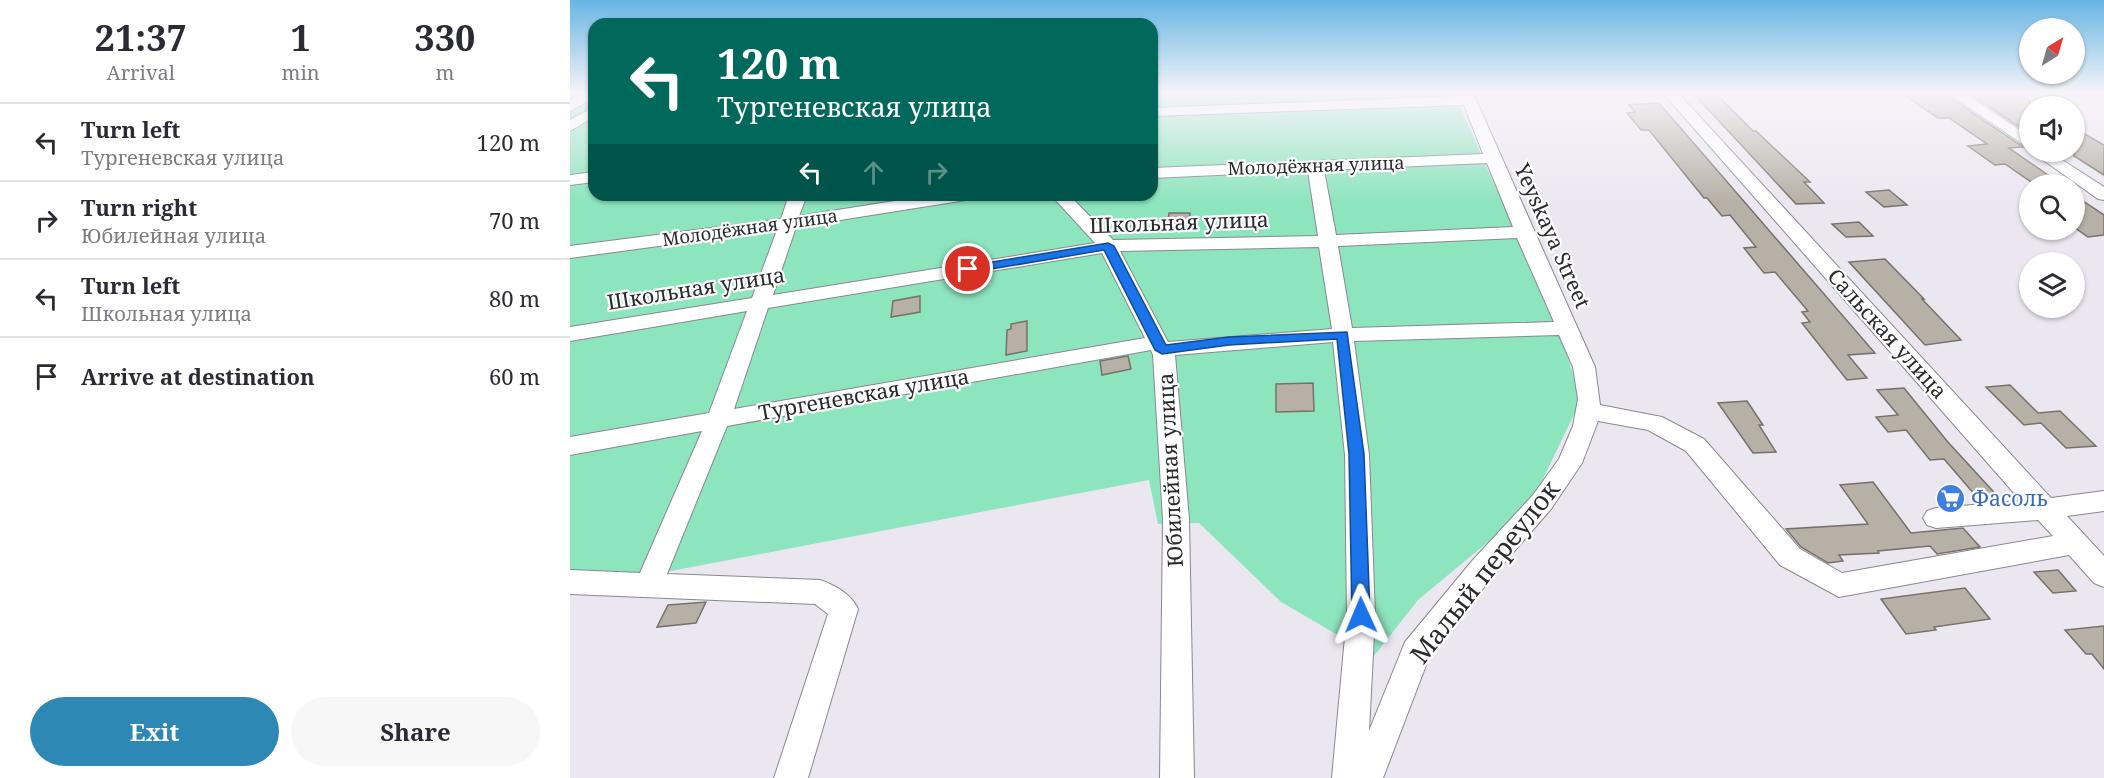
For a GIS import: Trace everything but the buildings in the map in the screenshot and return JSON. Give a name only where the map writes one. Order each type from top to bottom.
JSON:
[{"type":"street","name":"Yeyskaya Street","points":[[1475,129],[1516,233],[1560,328],[1584,367],[1589,405]]},
{"type":"street","name":"Сальская улица","points":[[1703,129],[2104,575]]},
{"type":"street","name":"Молодёжная улица","points":[[1158,173],[1487,159]]},
{"type":"street","points":[[2055,162],[2104,195]]},
{"type":"street","points":[[1316,166],[1343,334],[1357,454],[1361,615],[1349,778]]},
{"type":"street","points":[[570,180],[588,178]]},
{"type":"street","points":[[650,584],[718,421],[796,201]]},
{"type":"street","name":"Молодёжная улица","points":[[570,252],[788,224],[929,201]]},
{"type":"street","name":"Юбилейная улица","points":[[1066,201],[1108,246],[1164,355],[1176,519],[1177,778]]},
{"type":"street","name":"Школьная улица","points":[[570,333],[1108,246],[1327,241],[1516,233]]},
{"type":"street","name":"Тургеневская улица","points":[[570,446],[1160,346],[1343,334],[1560,328]]},
{"type":"street","points":[[1589,405],[1654,423],[1695,445],[1790,557],[1839,585],[2075,543]]},
{"type":"street","name":"Малый переулок","points":[[1366,778],[1416,652],[1482,569],[1542,502],[1564,471],[1585,426],[1589,405]]},
{"type":"street","points":[[1936,518],[2044,509],[2104,501]]},
{"type":"street","points":[[570,582],[820,592],[844,609],[791,778]]},
{"type":"green space","points":[[570,129],[588,129],[588,201],[1158,201],[1158,129],[1470,129],[1560,333],[1581,400],[1529,508],[1418,600],[1374,656],[1281,602],[1199,523],[1158,524],[1149,480],[634,578],[570,579]]},
{"type":"place","name":"Фасоль","points":[[1950,499]]},
{"type":"route","points":[[968,269],[1108,246],[1162,350],[1229,341],[1343,334],[1357,454],[1361,615]]}]
